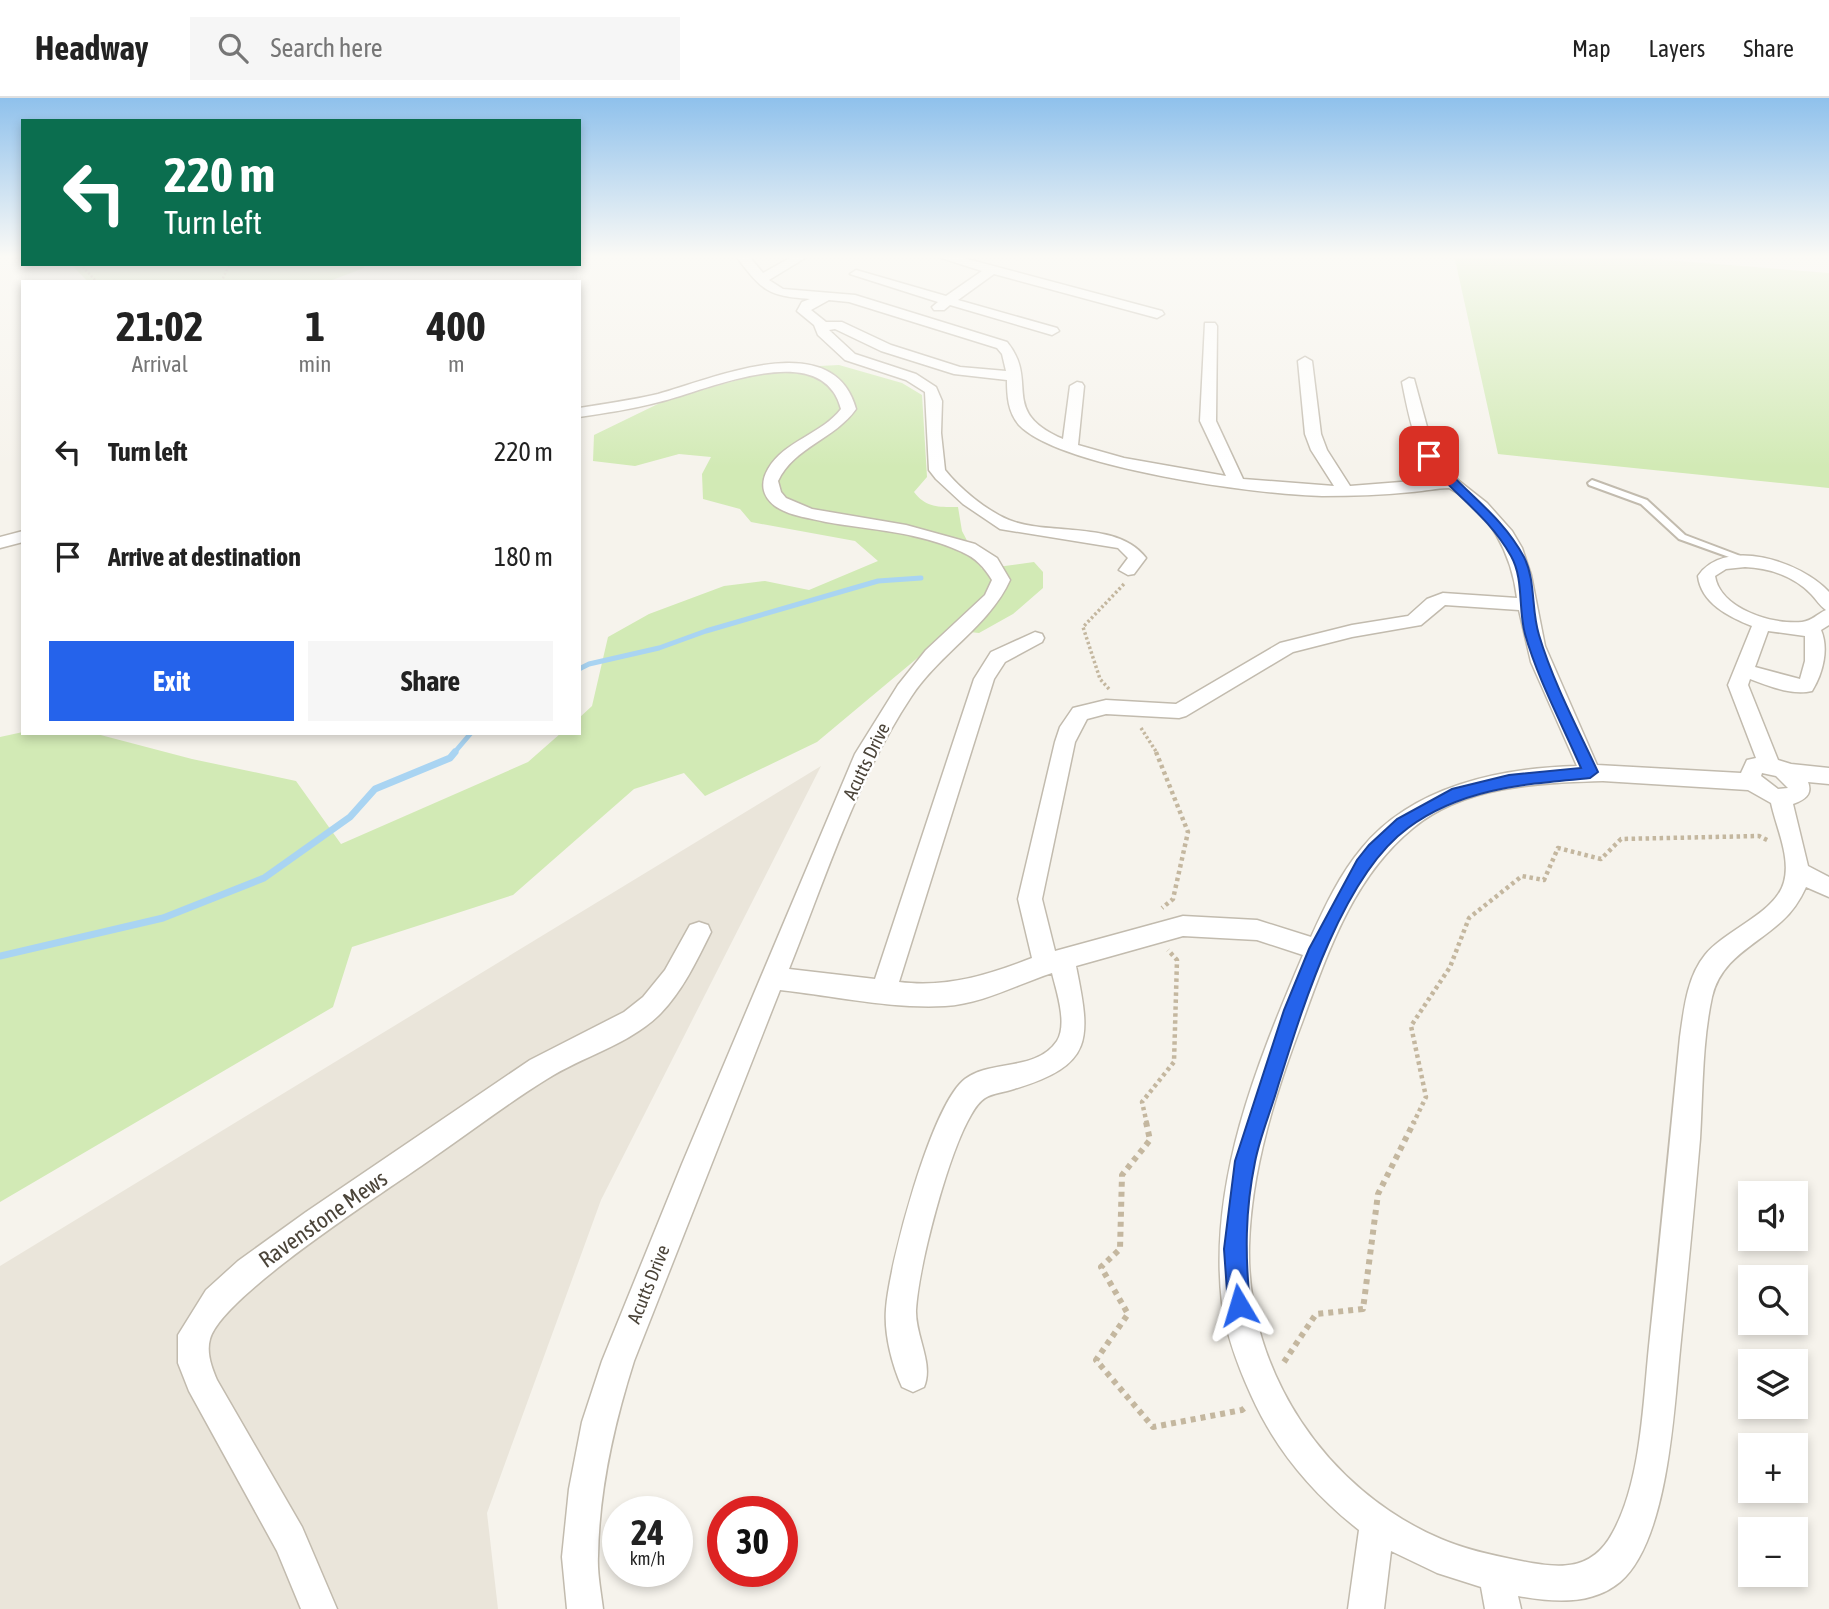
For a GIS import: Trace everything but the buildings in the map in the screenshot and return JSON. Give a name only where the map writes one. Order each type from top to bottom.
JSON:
[{"type":"street","points":[[829,326],[821,326],[823,332],[849,357],[911,377],[928,387],[934,398],[933,436],[938,472],[982,510],[1006,525],[1123,544],[1137,558],[1128,570]]},
{"type":"street","points":[[838,326],[886,348],[959,372],[1012,376]]},
{"type":"street","points":[[933,326],[998,343],[1010,354],[1014,403],[1021,418],[1035,431],[1070,447],[1121,461],[1237,483],[1345,490],[1453,484]]},
{"type":"street","points":[[1032,326],[1052,331]]},
{"type":"street","points":[[1210,326],[1208,421],[1237,483]]},
{"type":"street","points":[[1305,361],[1313,433],[1319,450],[1345,490]]},
{"type":"street","name":"Acutts Drive","points":[[581,413],[655,399],[781,365],[809,368],[821,374],[841,391],[848,403],[846,415],[778,466],[770,481],[776,498],[785,506],[807,513],[884,525],[942,539],[986,558],[996,567],[1001,580],[993,598],[933,655],[905,690],[866,754],[772,978],[618,1360],[598,1422],[586,1489],[580,1557],[585,1609]]},
{"type":"street","points":[[1409,382],[1420,435],[1429,456],[1453,484],[1471,498],[1506,536],[1522,567],[1539,658],[1590,772]]},
{"type":"street","points":[[1070,447],[1077,386]]},
{"type":"street","points":[[0,543],[21,537]]},
{"type":"street","points":[[1829,605],[1823,595],[1798,575],[1764,563],[1731,561],[1710,569],[1707,577],[1709,587],[1728,607],[1762,623],[1807,628],[1824,622],[1829,615]]},
{"type":"street","points":[[913,1376],[901,1323],[901,1308],[933,1177],[959,1109],[974,1088],[1045,1066],[1059,1059],[1069,1048],[1073,1020],[1054,961],[1032,910],[1032,885],[1065,742],[1080,713],[1106,707],[1179,711],[1287,647],[1352,631],[1414,621],[1433,603],[1443,599],[1527,605]]},
{"type":"street","points":[[1762,623],[1738,685],[1778,781],[1798,872],[1797,884],[1788,902],[1719,958],[1710,967],[1704,981],[1693,1052],[1654,1441],[1639,1514],[1630,1536],[1622,1552],[1606,1571],[1593,1578],[1569,1583],[1496,1573],[1440,1558],[1377,1525],[1306,1460],[1288,1436],[1250,1350],[1243,1327],[1234,1260],[1245,1161],[1285,1031],[1318,949],[1362,864],[1374,849],[1403,823],[1444,799],[1472,788],[1509,781],[1590,772],[1778,781],[1829,789]]},
{"type":"street","points":[[1744,670],[1782,683],[1805,686],[1810,680],[1816,652],[1814,634],[1807,628]]},
{"type":"street","points":[[884,991],[984,679],[998,657],[1035,638]]},
{"type":"street","points":[[1778,781],[1829,776]]},
{"type":"street","points":[[1798,872],[1829,887]]},
{"type":"street","points":[[772,978],[924,995],[962,992],[1012,978],[1054,961],[1183,926],[1257,930],[1318,949]]},
{"type":"street","name":"Ravenstone Mews","points":[[319,1609],[290,1539],[205,1391],[194,1363],[194,1335],[217,1301],[233,1286],[316,1222],[539,1069],[633,1020],[652,1005],[674,978],[699,932]]},
{"type":"street","points":[[1366,1609],[1377,1525]]},
{"type":"street","points":[[1496,1573],[1503,1609]]},
{"type":"lane","points":[[1592,483],[1644,502],[1682,537],[1746,560]]},
{"type":"shaded area","points":[[821,766],[601,1200],[487,1513],[498,1609],[0,1609],[0,1266]]},
{"type":"green space","points":[[1470,326],[1829,326],[1829,488],[1498,454]]},
{"type":"green space","points":[[839,365],[902,383],[922,395],[927,477],[914,492],[928,504],[958,507],[962,531],[982,569],[1034,562],[1043,572],[1043,588],[1013,614],[979,633],[951,630],[817,742],[705,796],[684,773],[634,789],[513,895],[352,947],[333,1007],[0,1202],[0,737],[21,732],[21,735],[101,735],[192,759],[296,781],[341,844],[528,762],[559,735],[581,735],[581,716],[592,706],[608,637],[649,614],[724,586],[765,581],[809,590],[878,561],[855,541],[751,522],[740,509],[703,499],[702,474],[711,457],[679,454],[635,466],[593,461],[594,435],[664,401],[779,368]]},
{"type":"waterway","points":[[581,668],[659,648],[706,631],[878,581],[921,578]]},
{"type":"waterway","points":[[454,753],[469,735]]},
{"type":"waterway","points":[[0,956],[163,918],[264,878],[350,817],[375,789],[450,758],[455,752]]},
{"type":"route","points":[[1239,1305],[1234,1249],[1245,1161],[1293,1010],[1318,949],[1362,864],[1374,849],[1403,823],[1457,793],[1509,781],[1590,772],[1539,658],[1531,631],[1526,588],[1518,558],[1493,520],[1464,491],[1444,476],[1429,456]]}]
